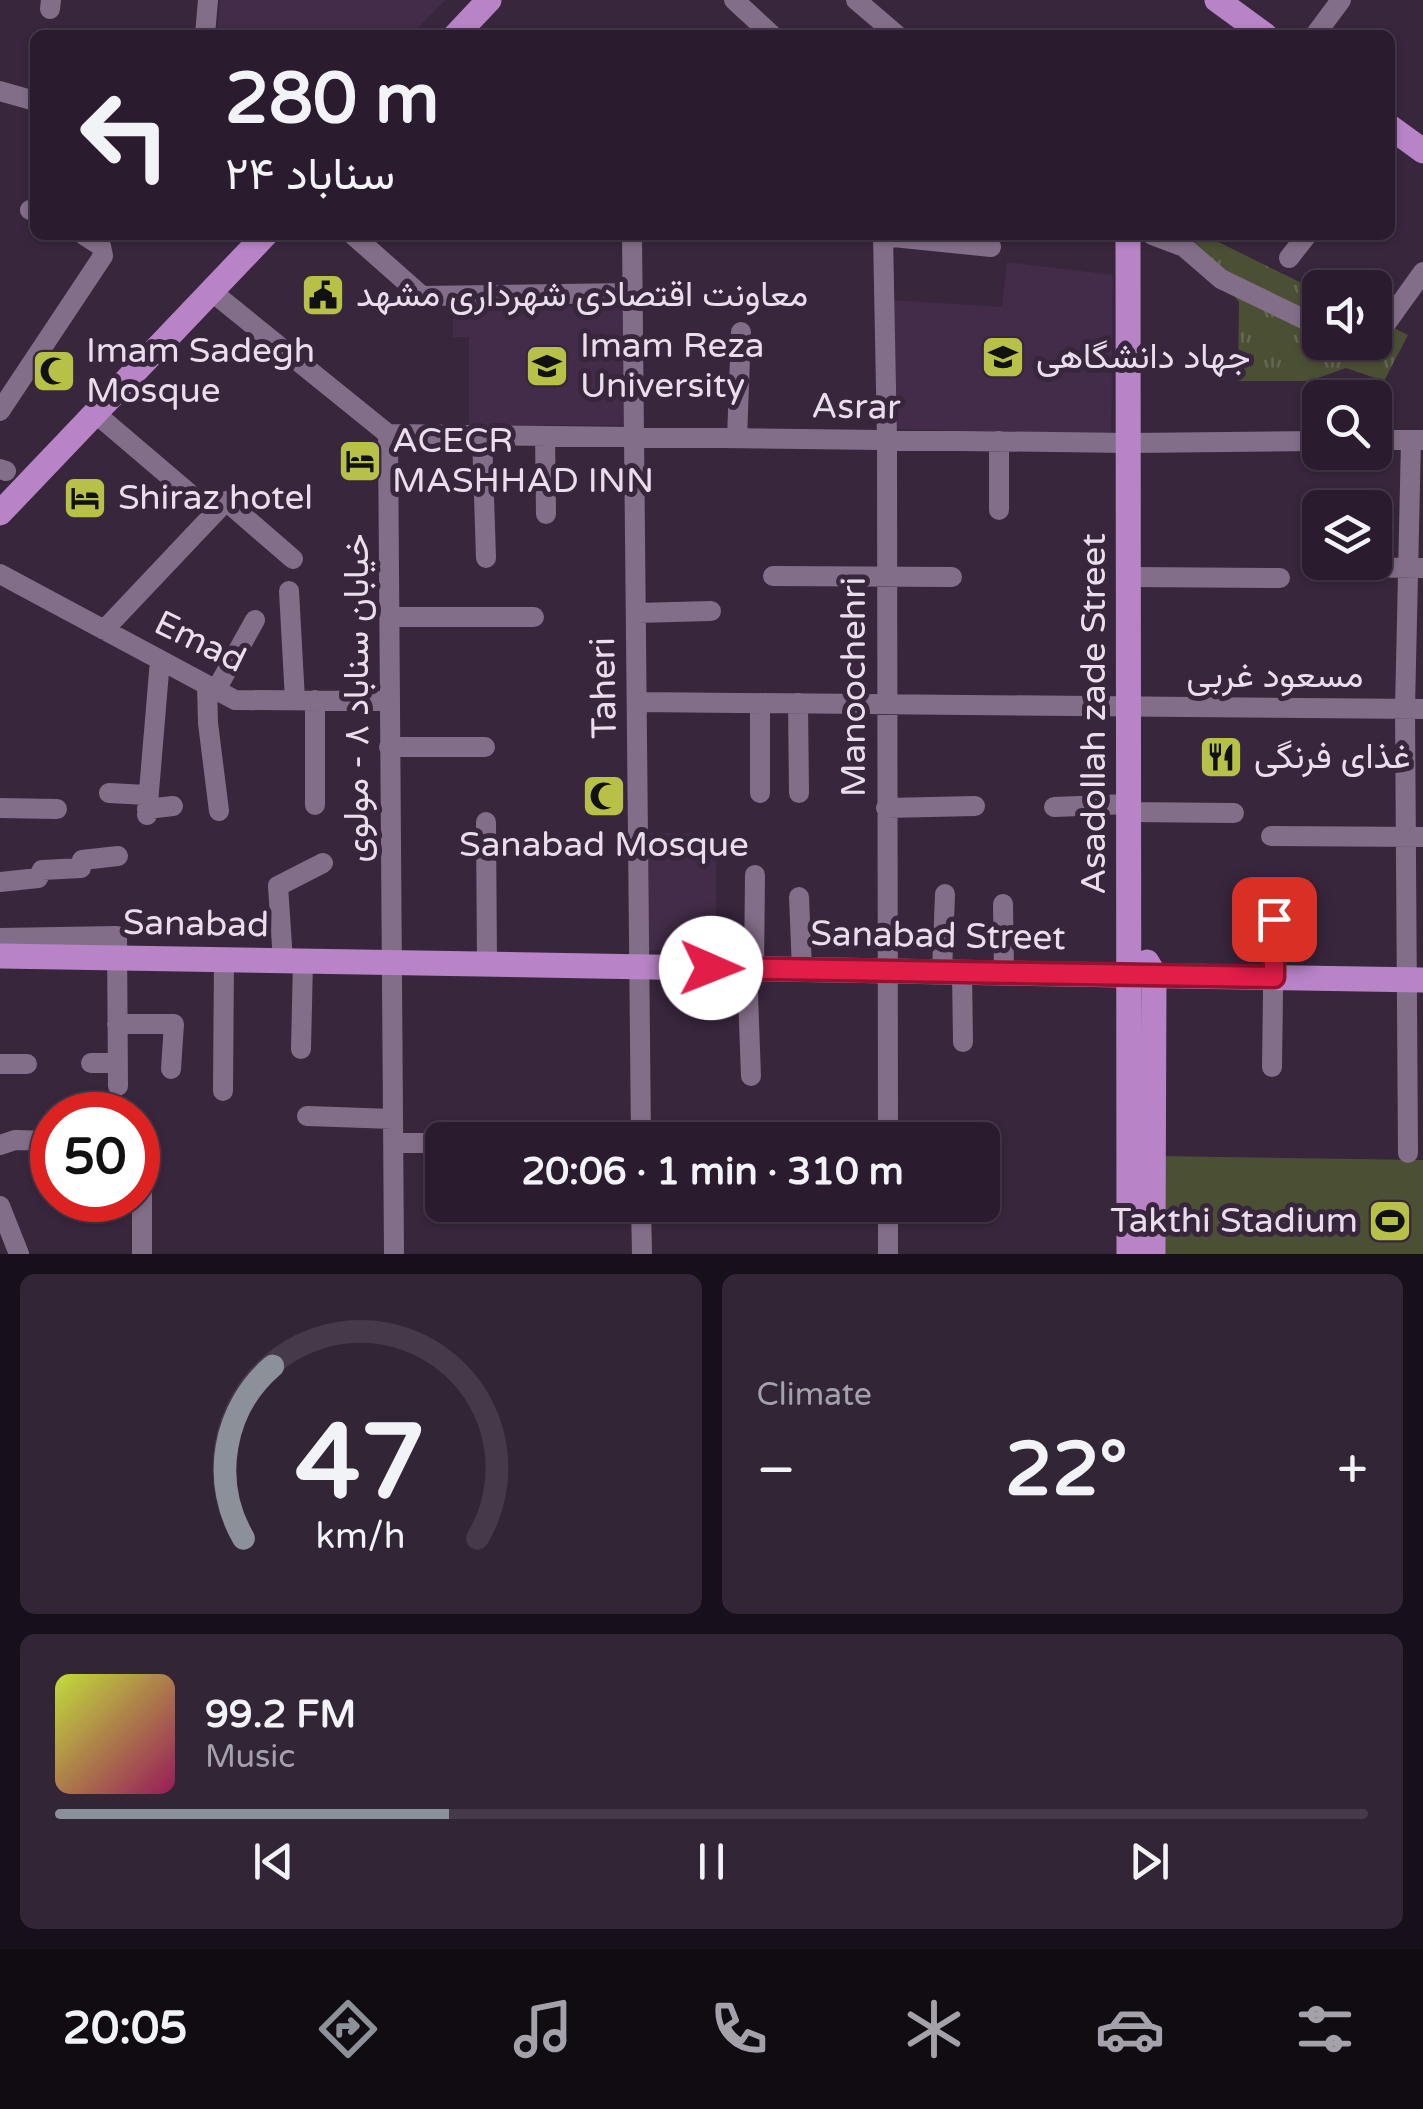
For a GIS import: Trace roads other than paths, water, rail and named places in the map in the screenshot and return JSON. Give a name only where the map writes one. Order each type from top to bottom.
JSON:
[{"type":"main road","points":[[461,30],[489,0]]},
{"type":"main road","points":[[1227,3],[1259,30]]},
{"type":"main road","points":[[1395,131],[1422,149]]},
{"type":"main road","points":[[0,513],[260,240]]},
{"type":"main road","name":"Asadollah zade Street","points":[[1128,240],[1128,906],[1142,974],[1152,1254]]},
{"type":"main road","name":"Sanabad","points":[[0,956],[391,962]]},
{"type":"main road","name":"Sanabad Street","points":[[391,962],[1416,980]]},
{"type":"main road","name":"Asadollah zade Street","points":[[1129,1254],[1142,974]]},
{"type":"street","points":[[205,30],[208,0]]},
{"type":"street","points":[[734,0],[767,30]]},
{"type":"street","points":[[856,0],[891,30]]},
{"type":"street","points":[[1319,30],[1342,0]]},
{"type":"street","points":[[0,91],[30,100]]},
{"type":"street","points":[[0,410],[103,256],[102,246],[92,240]]},
{"type":"street","points":[[359,240],[422,296],[631,293]]},
{"type":"street","name":"Taheri","points":[[632,240],[640,1122]]},
{"type":"street","name":"Manoochehri","points":[[883,240],[888,440],[888,1122]]},
{"type":"street","points":[[922,240],[991,247]]},
{"type":"street","points":[[1165,240],[1184,247],[1222,279],[1302,318]]},
{"type":"street","points":[[1289,258],[1304,240]]},
{"type":"street","points":[[1392,316],[1423,272]]},
{"type":"street","points":[[211,291],[388,434]]},
{"type":"street","points":[[737,438],[741,332]]},
{"type":"street","points":[[95,413],[196,498]]},
{"type":"street","name":"Asrar","points":[[388,434],[1130,443],[1302,441]]},
{"type":"street","name":"خیابان سناباد ۸ - مولوی","points":[[388,434],[394,1254]]},
{"type":"street","points":[[482,435],[486,558]]},
{"type":"street","points":[[545,436],[546,514]]},
{"type":"street","points":[[1408,1153],[1416,980],[1417,440]]},
{"type":"street","points":[[999,441],[999,510]]},
{"type":"street","points":[[104,630],[226,501],[293,559]]},
{"type":"street","name":"Emad","points":[[0,574],[235,700],[389,701]]},
{"type":"street","points":[[772,576],[952,577]]},
{"type":"street","points":[[1129,577],[1280,578]]},
{"type":"street","points":[[289,591],[315,805]]},
{"type":"street","points":[[636,613],[711,611]]},
{"type":"street","points":[[390,617],[534,617]]},
{"type":"street","points":[[220,811],[208,723],[211,687],[255,620]]},
{"type":"street","points":[[147,806],[160,660]]},
{"type":"street","name":"مسعود غربی","points":[[637,702],[1414,709]]},
{"type":"street","points":[[760,703],[760,793]]},
{"type":"street","points":[[798,703],[799,793]]},
{"type":"street","points":[[389,747],[485,747]]},
{"type":"street","points":[[108,793],[147,806],[173,806]]},
{"type":"street","points":[[886,808],[974,806]]},
{"type":"street","points":[[1054,807],[1234,813]]},
{"type":"street","points":[[0,808],[57,809]]},
{"type":"street","points":[[486,822],[487,964]]},
{"type":"street","points":[[1272,836],[1415,837]]},
{"type":"street","points":[[0,882],[38,878],[42,870],[81,868],[82,860],[118,856]]},
{"type":"street","points":[[301,1049],[293,961],[278,886],[323,863]]},
{"type":"street","points":[[751,1076],[750,968],[755,876]]},
{"type":"street","points":[[945,894],[963,1042]]},
{"type":"street","points":[[799,898],[802,969]]},
{"type":"street","points":[[1003,904],[1004,972]]},
{"type":"street","points":[[1272,1067],[1274,919]]},
{"type":"street","points":[[0,938],[116,936],[118,1086]]},
{"type":"street","points":[[223,1091],[224,960]]},
{"type":"street","points":[[117,1024],[174,1024],[171,1069]]},
{"type":"street","points":[[92,1063],[118,1063]]},
{"type":"street","points":[[0,1064],[27,1064]]},
{"type":"street","points":[[307,1116],[393,1119]]},
{"type":"street","points":[[0,1145],[30,1140]]},
{"type":"street","points":[[393,1144],[425,1143]]},
{"type":"street","points":[[0,1206],[18,1254]]},
{"type":"street","points":[[142,1222],[142,1254]]},
{"type":"street","points":[[641,1222],[642,1254]]},
{"type":"street","points":[[888,1222],[888,1254]]},
{"type":"place","name":"معاونت اقتصادی شهرداری مشهد","points":[[323,295]]},
{"type":"place","name":"جهاد دانشگاهی","points":[[1003,357]]},
{"type":"place","name":"Imam Reza University","points":[[547,366]]},
{"type":"place","name":"Imam Sadegh Mosque","points":[[54,371]]},
{"type":"place","name":"ACECR MASHHAD INN","points":[[360,461]]},
{"type":"place","name":"Shiraz hotel","points":[[85,498]]},
{"type":"place","name":"غذای فرنگی","points":[[1221,757]]},
{"type":"place","name":"Sanabad Mosque","points":[[604,796]]},
{"type":"place","name":"Takthi Stadium","points":[[1390,1221]]}]
